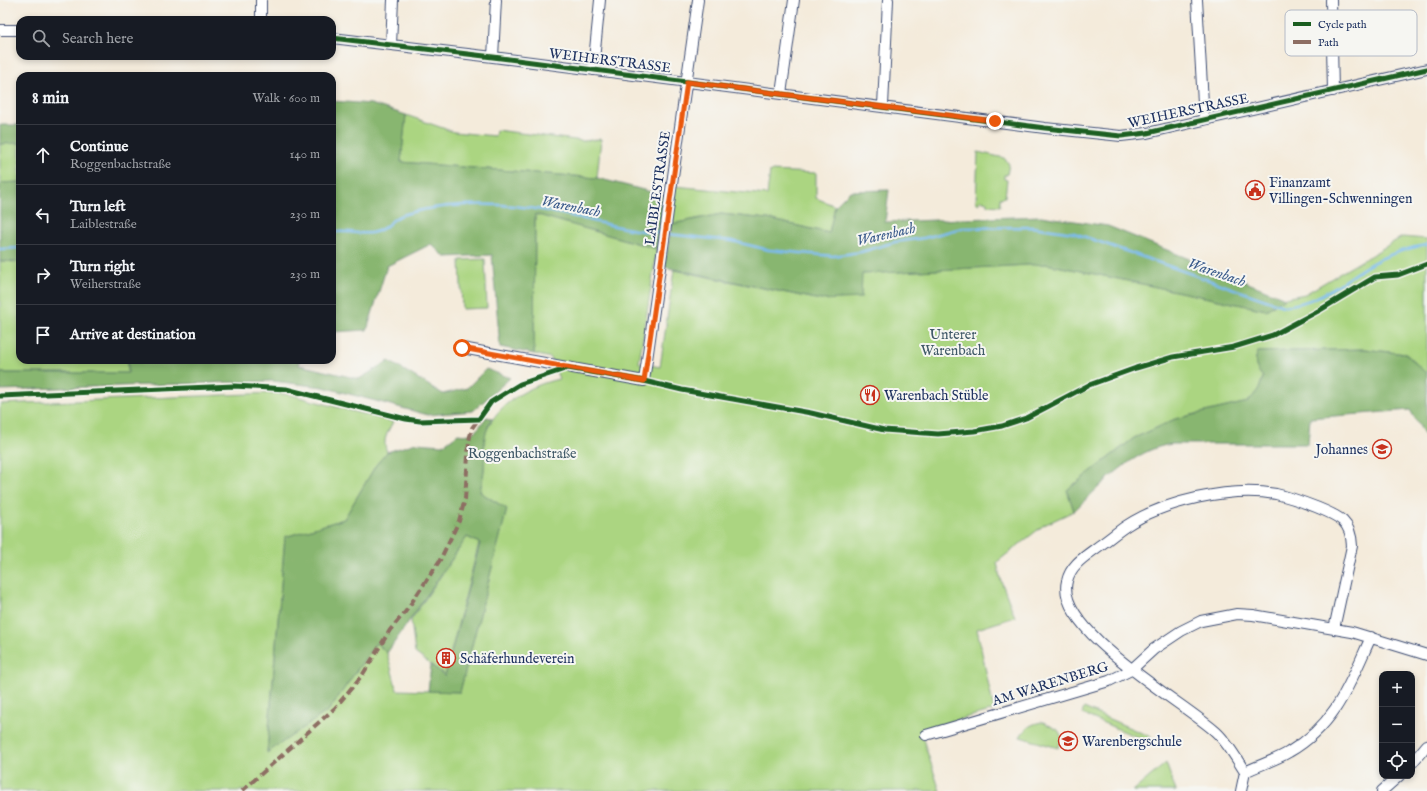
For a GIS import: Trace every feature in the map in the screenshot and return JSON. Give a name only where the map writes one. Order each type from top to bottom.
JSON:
[{"type":"street","points":[[261,0],[261,16]]},
{"type":"street","points":[[391,45],[393,0]]},
{"type":"street","points":[[494,57],[496,0]]},
{"type":"street","points":[[593,70],[600,0]]},
{"type":"street","name":"LAIBLESTRASSE","points":[[462,348],[644,381],[698,0]]},
{"type":"street","points":[[781,94],[794,0]]},
{"type":"street","points":[[883,106],[888,0]]},
{"type":"street","points":[[1197,0],[1204,120]]},
{"type":"street","points":[[1331,0],[1331,10]]},
{"type":"street","points":[[0,30],[16,30]]},
{"type":"street","name":"WEIHERSTRASSE","points":[[336,38],[1121,136],[1204,120],[1427,69]]},
{"type":"street","points":[[1332,56],[1333,91]]},
{"type":"street","points":[[1241,791],[1245,772],[1230,749],[1216,732],[1131,670],[1097,639],[1072,608],[1067,594],[1066,582],[1070,572],[1079,561],[1127,526],[1148,515],[1175,505],[1213,495],[1248,492],[1275,494],[1299,500],[1341,519],[1348,527],[1352,536],[1352,546],[1334,629]]},
{"type":"street","name":"AM WARENBERG","points":[[926,735],[1109,681],[1131,670],[1154,649],[1181,631],[1201,621],[1221,616],[1253,614],[1334,629],[1371,637],[1427,655]]},
{"type":"street","points":[[1245,772],[1289,752],[1309,739],[1325,724],[1348,690],[1371,637]]},
{"type":"street","points":[[1415,759],[1427,745]]},
{"type":"street","points":[[1382,791],[1396,779]]},
{"type":"green space","points":[[336,101],[371,104],[406,115],[401,162],[597,178],[667,196],[657,249],[535,214],[534,354],[500,347],[492,255],[445,257],[431,244],[387,266],[367,330],[336,332]]},
{"type":"green space","points":[[406,115],[454,132],[495,136],[496,130],[583,141],[601,139],[597,178],[401,162]]},
{"type":"green space","points":[[0,125],[16,125],[16,143],[0,144]]},
{"type":"green space","points":[[16,143],[16,182],[0,183],[0,144]]},
{"type":"green space","points":[[978,152],[1004,158],[1009,164],[1007,175],[1004,175],[1004,179],[1007,180],[1005,197],[1000,198],[1000,206],[987,205],[987,202],[980,200],[979,204],[976,202]]},
{"type":"green space","points":[[770,171],[816,173],[816,198],[835,206],[829,233],[768,219],[721,214],[672,224],[675,186],[767,195]]},
{"type":"green space","points":[[16,182],[16,262],[0,261],[0,183]]},
{"type":"green space","points":[[889,190],[885,222],[1041,216],[1108,226],[1285,298],[1266,310],[1047,264],[862,274],[861,298],[821,300],[664,267],[672,224],[721,214],[768,219],[829,233],[835,206],[850,191]]},
{"type":"green space","points":[[535,214],[657,249],[639,363],[660,367],[674,270],[821,300],[861,274],[1047,264],[1266,310],[1285,298],[1305,294],[1402,237],[1427,239],[1427,374],[1406,354],[1364,349],[1258,352],[1256,366],[1263,377],[1259,389],[1248,402],[1175,419],[1134,438],[1067,490],[1074,511],[1044,525],[997,562],[1000,578],[1015,617],[977,629],[994,710],[920,730],[940,791],[0,791],[0,404],[274,393],[291,395],[393,422],[385,440],[387,452],[376,465],[344,519],[285,537],[267,752],[329,710],[376,643],[387,653],[397,690],[460,692],[507,509],[480,492],[484,471],[483,443],[487,430],[501,409],[511,400],[534,387],[559,379],[551,358],[534,354]]},
{"type":"green space","points":[[485,259],[487,308],[462,309],[460,260]]},
{"type":"green space","points":[[0,261],[16,262],[16,364],[128,364],[128,373],[0,373]]},
{"type":"green space","points":[[1364,349],[1406,354],[1427,374],[1427,439],[1410,410],[1310,418],[1308,444],[1172,444],[1158,447],[1131,461],[1107,480],[1074,511],[1067,490],[1134,438],[1175,419],[1248,402],[1259,389],[1263,377],[1256,366],[1258,352]]},
{"type":"green space","points":[[389,361],[443,394],[467,388],[486,369],[510,378],[473,411],[428,415],[323,387],[272,381],[0,390],[0,373],[128,373],[128,364],[299,364],[359,379]]},
{"type":"green space","points":[[486,417],[492,418],[488,426],[484,444],[484,470],[480,492],[507,509],[460,692],[428,691],[431,665],[445,676],[480,543],[467,537],[387,653],[376,643],[329,710],[267,753],[285,537],[344,519],[376,465],[387,452],[416,443],[443,445],[458,434],[463,435],[472,433]]},
{"type":"green space","points":[[467,537],[479,543],[445,675],[415,653],[411,620]]},
{"type":"green space","points":[[1084,708],[1151,737],[1149,742],[1082,714]]},
{"type":"green space","points":[[1043,722],[1058,730],[1062,737],[1058,748],[1020,737],[1029,726]]},
{"type":"green space","points":[[1166,763],[1176,791],[1133,791]]},
{"type":"waterway","name":"Warenbach","points":[[336,232],[371,233],[385,227],[398,217],[425,209],[456,205],[499,205],[535,209],[623,228],[662,233]]},
{"type":"waterway","name":"Warenbach","points":[[667,234],[732,241],[769,250],[833,256],[861,252],[895,242],[924,238],[962,228],[1032,227],[1074,233],[1283,306],[1311,300],[1334,288],[1380,259],[1403,250],[1427,245]]},
{"type":"waterway","name":"Warenbach","points":[[0,249],[16,248]]},
{"type":"marked path","points":[[242,791],[335,708],[363,674],[390,630],[406,611],[440,560],[459,521],[465,499],[469,441],[472,428],[479,418]]},
{"type":"cycle path","points":[[336,38],[493,57],[1045,128],[1121,136],[1147,133],[1427,69]]},
{"type":"cycle path","points":[[0,396],[234,386],[286,389],[406,419],[420,421],[479,419],[491,402],[520,384],[568,368],[811,413],[884,430],[938,434],[974,431],[1002,426],[1026,418],[1089,385],[1136,368],[1173,357],[1234,347],[1273,335],[1320,310],[1375,277],[1398,275],[1427,264]]},
{"type":"place","name":"Finanzamt Villingen-Schwenningen","points":[[1255,190]]},
{"type":"place","name":"Warenbach Stüble","points":[[870,395]]},
{"type":"place","name":"Johannes","points":[[1382,449]]},
{"type":"place","name":"Schäferhundeverein","points":[[446,658]]},
{"type":"place","name":"Warenbergschule","points":[[1068,741]]},
{"type":"route","points":[[462,348],[644,381],[687,82],[995,121]]},
{"type":"park label","name":"Unterer Warenbach","points":[[953,342]]},
{"type":"park label","name":"Roggenbachstraße","points":[[522,453]]}]
